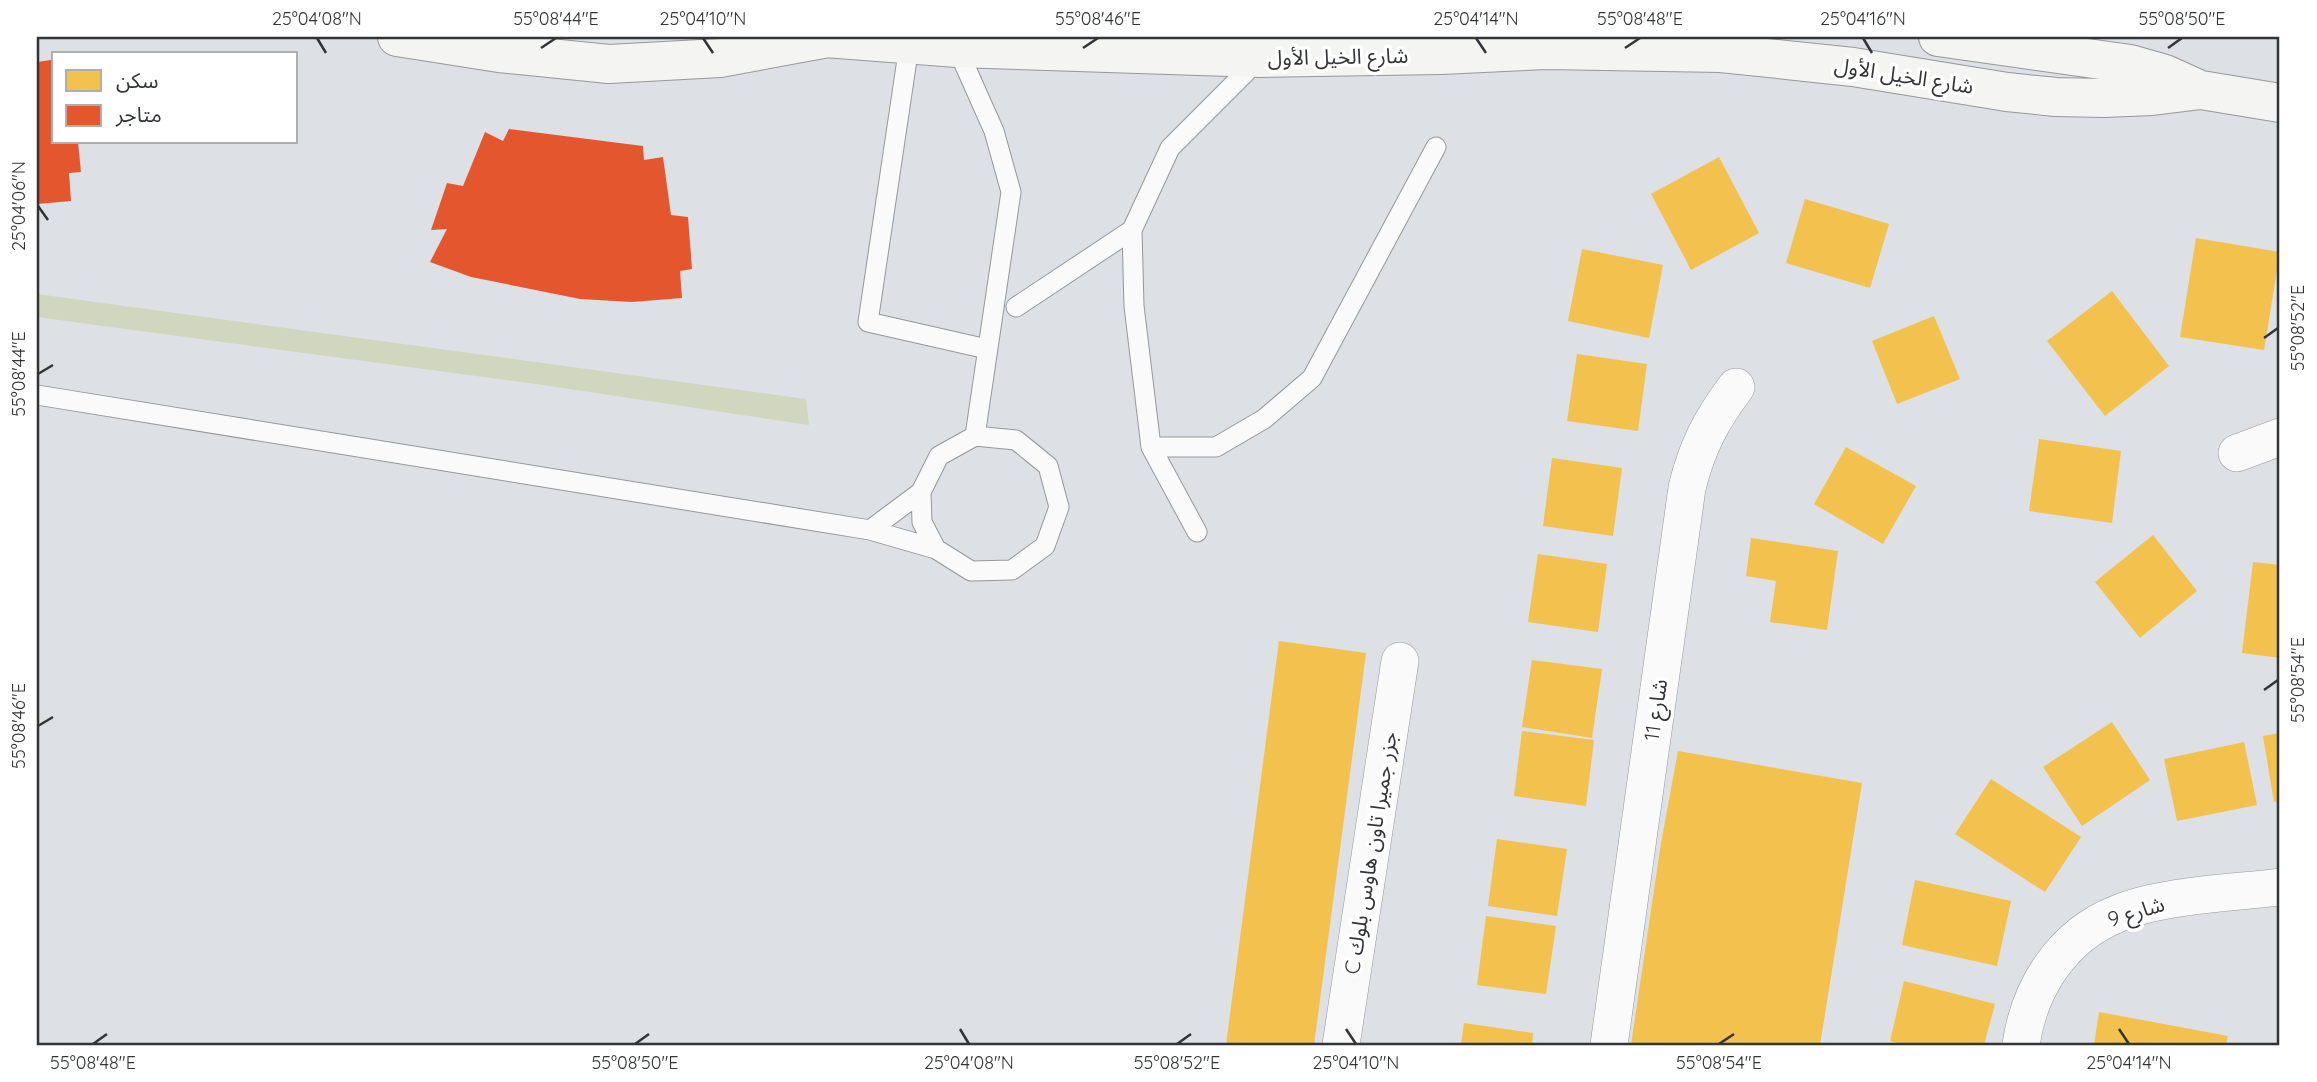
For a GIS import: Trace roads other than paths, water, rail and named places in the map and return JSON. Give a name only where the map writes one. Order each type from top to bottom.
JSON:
[{"type":"main road","name":"شارع الخيل الأول","points":[[397,37],[499,53],[610,64],[720,58],[820,38],[909,46],[1260,58],[1545,50],[1697,52],[1853,67],[2007,92],[2056,97],[2152,96],[2201,90],[2280,103]]},
{"type":"main road","points":[[1938,37],[2130,64],[2165,74],[2201,90]]},
{"type":"street","name":"شارع 11","points":[[1609,1045],[1688,488],[1694,460],[1705,434],[1737,387]]},
{"type":"street","points":[[2237,453],[2280,437]]},
{"type":"street","name":"C جزر جميرا تاون هاوس بلوك","points":[[1342,1045],[1400,661]]},
{"type":"street","name":"شارع 9","points":[[2021,1045],[2027,1014],[2037,988],[2061,954],[2092,926],[2143,905],[2280,887]]},
{"type":"lane","points":[[909,46],[868,322],[987,349]]},
{"type":"lane","points":[[957,48],[994,131],[1011,192],[975,436]]},
{"type":"lane","points":[[1197,532],[1152,447],[1134,306],[1132,230],[1170,148],[1260,58]]},
{"type":"lane","points":[[1152,447],[1216,447],[1264,419],[1312,378],[1436,147]]},
{"type":"lane","points":[[1016,307],[1132,230]]},
{"type":"lane","points":[[37,395],[870,530],[936,549],[971,572],[1012,570],[1045,546],[1059,507],[1048,466],[1016,439],[975,436],[939,456],[921,492],[870,530]]},
{"type":"lane","points":[[921,492],[922,522],[936,549]]}]
